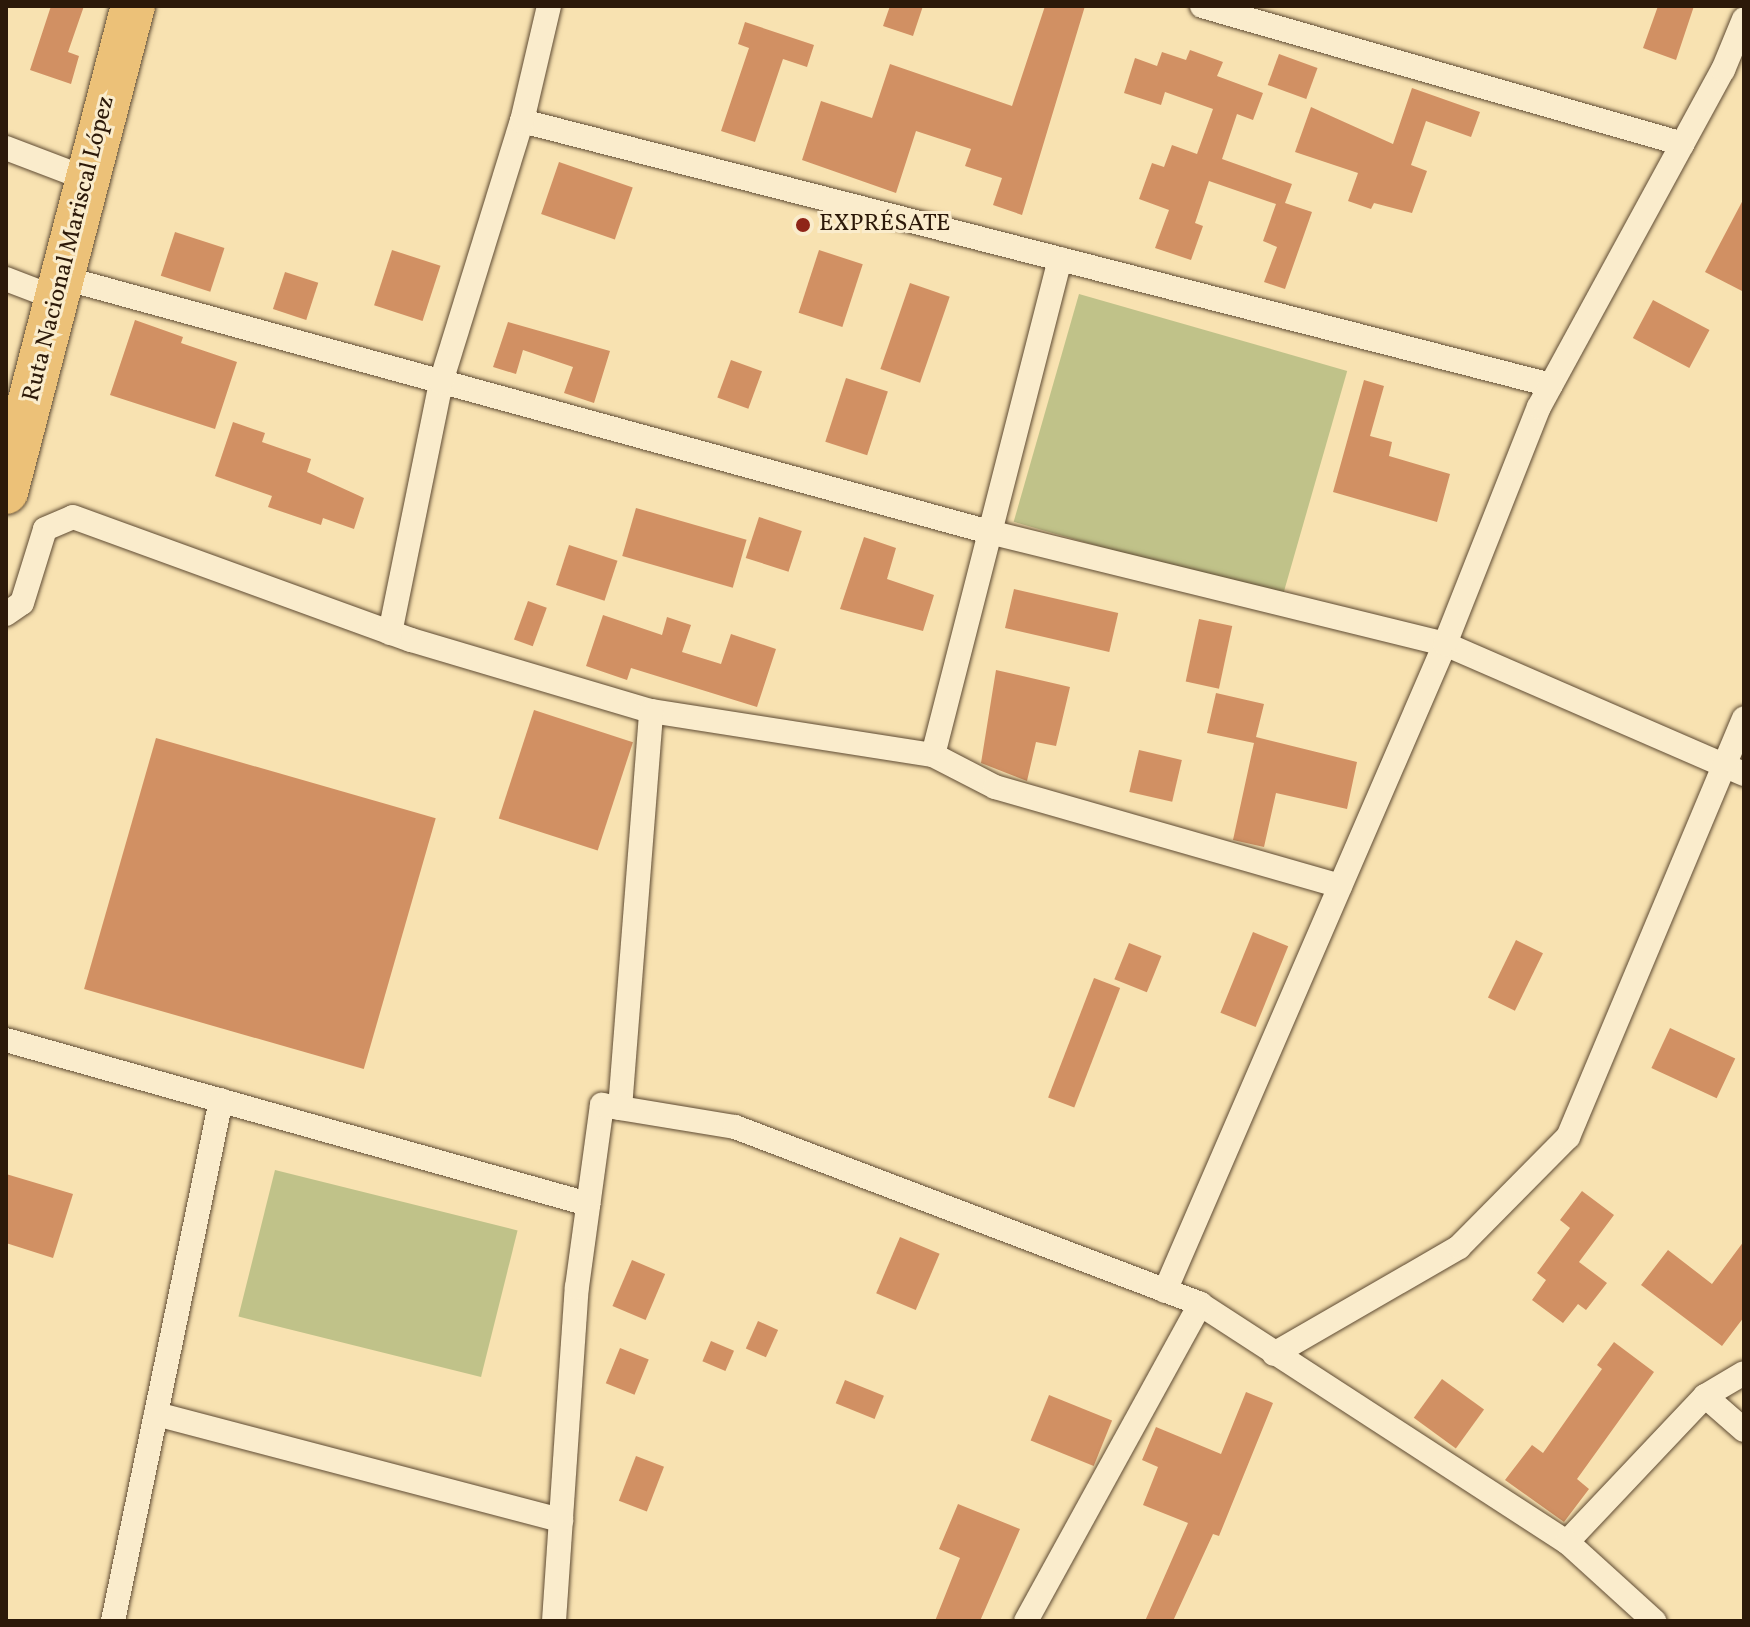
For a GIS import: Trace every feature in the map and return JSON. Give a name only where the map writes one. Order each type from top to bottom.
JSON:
[{"type":"highway","name":"Ruta Nacional Mariscal López","points":[[6,492],[133,6]]},
{"type":"street","points":[[390,633],[441,382],[522,121],[549,6]]},
{"type":"street","points":[[1202,6],[1683,144]]},
{"type":"street","points":[[1165,1291],[1445,644],[1551,385],[1683,144],[1733,73],[1744,19]]},
{"type":"street","points":[[522,121],[1551,385]]},
{"type":"street","points":[[6,148],[87,179]]},
{"type":"street","points":[[933,755],[1060,259]]},
{"type":"street","points":[[6,279],[61,288],[441,382],[989,532],[1445,644],[1734,770]]},
{"type":"street","points":[[6,614],[22,603],[45,529],[73,517],[390,633],[651,711],[933,755],[995,787],[1340,886]]},
{"type":"street","points":[[620,1108],[651,711]]},
{"type":"street","points":[[1274,1354],[1459,1247],[1568,1137],[1734,770],[1744,718]]},
{"type":"street","points":[[6,1040],[588,1204]]},
{"type":"street","points":[[113,1621],[221,1100]]},
{"type":"street","points":[[554,1621],[577,1287],[602,1105],[735,1127],[1200,1304],[1567,1542],[1654,1621]]},
{"type":"street","points":[[1026,1621],[1200,1304]]},
{"type":"street","points":[[1567,1542],[1705,1396],[1744,1373]]},
{"type":"street","points":[[1705,1396],[1744,1430]]},
{"type":"street","points":[[156,1414],[561,1520]]},
{"type":"green space","points":[[1079,294],[1347,371],[1282,599],[1014,522]]},
{"type":"green space","points":[[275,1170],[518,1230],[481,1377],[238,1317]]},
{"type":"building","points":[[51,6],[84,6],[68,52],[79,56],[71,84],[30,70]]},
{"type":"building","points":[[890,6],[923,6],[913,36],[883,26]]},
{"type":"building","points":[[1045,6],[1085,6],[1022,215],[993,205],[1002,178],[965,166],[971,149],[916,131],[896,193],[802,160],[821,101],[872,118],[890,64],[1012,106]]},
{"type":"building","points":[[1658,6],[1694,6],[1676,60],[1643,48]]},
{"type":"building","points":[[745,22],[814,45],[807,67],[783,59],[755,142],[721,131],[749,48],[738,44]]},
{"type":"building","points":[[1190,50],[1223,62],[1217,76],[1263,93],[1253,120],[1237,114],[1222,159],[1292,184],[1285,203],[1312,212],[1285,289],[1264,282],[1277,247],[1263,241],[1276,204],[1209,181],[1195,223],[1203,226],[1191,260],[1155,248],[1169,210],[1139,199],[1152,163],[1164,167],[1172,145],[1197,154],[1213,109],[1165,92],[1161,105],[1124,93],[1135,58],[1157,66],[1162,52],[1186,60]]},
{"type":"building","points":[[1279,54],[1318,68],[1306,99],[1268,85]]},
{"type":"building","points":[[1412,88],[1480,112],[1471,137],[1426,121],[1411,165],[1427,171],[1412,213],[1374,203],[1371,209],[1348,201],[1358,173],[1295,152],[1311,107],[1393,144]]},
{"type":"building","points":[[559,162],[633,187],[615,239],[541,214]]},
{"type":"building","points":[[1744,198],[1744,292],[1705,272]]},
{"type":"building","points":[[175,232],[224,248],[210,292],[161,276]]},
{"type":"building","points":[[392,250],[441,266],[423,321],[374,305]]},
{"type":"building","points":[[819,250],[863,264],[842,327],[799,313]]},
{"type":"building","points":[[285,272],[318,283],[306,320],[273,309]]},
{"type":"building","points":[[910,283],[950,297],[920,383],[880,369]]},
{"type":"building","points":[[1653,300],[1710,330],[1689,368],[1633,338]]},
{"type":"building","points":[[135,320],[183,337],[181,343],[237,362],[215,429],[110,395]]},
{"type":"building","points":[[508,322],[610,351],[594,403],[564,393],[573,367],[523,350],[516,374],[493,367]]},
{"type":"building","points":[[731,360],[762,371],[748,409],[717,398]]},
{"type":"building","points":[[846,378],[888,392],[867,455],[825,442]]},
{"type":"building","points":[[1364,380],[1384,386],[1370,436],[1392,442],[1389,456],[1450,474],[1437,522],[1333,492]]},
{"type":"building","points":[[233,422],[265,433],[262,442],[311,459],[307,472],[364,498],[354,529],[323,518],[321,525],[268,507],[272,496],[215,476]]},
{"type":"building","points":[[636,508],[747,540],[733,588],[622,556]]},
{"type":"building","points":[[759,517],[802,531],[789,572],[746,558]]},
{"type":"building","points":[[864,537],[896,548],[887,579],[934,595],[923,631],[840,609]]},
{"type":"building","points":[[569,545],[618,561],[605,601],[556,585]]},
{"type":"building","points":[[1014,589],[1118,613],[1109,652],[1005,628]]},
{"type":"building","points":[[528,601],[547,608],[533,646],[514,640]]},
{"type":"building","points":[[603,615],[662,635],[667,617],[691,625],[682,652],[721,664],[731,634],[776,649],[757,707],[631,668],[627,680],[586,666]]},
{"type":"building","points":[[1199,619],[1232,626],[1219,689],[1186,682]]},
{"type":"building","points":[[996,670],[1070,687],[1056,746],[1036,742],[1027,781],[981,763]]},
{"type":"building","points":[[1216,693],[1264,704],[1256,737],[1357,762],[1347,809],[1276,793],[1264,847],[1233,840],[1254,743],[1207,733]]},
{"type":"building","points":[[534,710],[633,742],[598,851],[499,818]]},
{"type":"building","points":[[156,738],[436,818],[364,1069],[84,989]]},
{"type":"building","points":[[1139,750],[1182,760],[1172,802],[1129,792]]},
{"type":"building","points":[[1253,932],[1288,946],[1256,1027],[1220,1013]]},
{"type":"building","points":[[1516,940],[1543,953],[1515,1011],[1488,998]]},
{"type":"building","points":[[1129,943],[1161,956],[1147,992],[1114,979]]},
{"type":"building","points":[[1094,978],[1120,988],[1074,1108],[1048,1097]]},
{"type":"building","points":[[1670,1028],[1735,1058],[1717,1098],[1651,1068]]},
{"type":"building","points":[[6,1174],[73,1194],[53,1258],[6,1243]]},
{"type":"building","points":[[1582,1191],[1614,1215],[1579,1262],[1607,1283],[1586,1310],[1578,1304],[1563,1323],[1532,1300],[1546,1280],[1537,1273],[1570,1228],[1560,1220]]},
{"type":"building","points":[[900,1237],[940,1254],[916,1310],[876,1293]]},
{"type":"building","points":[[1744,1241],[1744,1317],[1722,1346],[1641,1285],[1668,1250],[1712,1284]]},
{"type":"building","points":[[632,1260],[665,1274],[646,1320],[612,1306]]},
{"type":"building","points":[[758,1321],[778,1330],[766,1357],[746,1348]]},
{"type":"building","points":[[711,1341],[734,1351],[725,1371],[702,1361]]},
{"type":"building","points":[[1614,1342],[1654,1372],[1577,1479],[1589,1489],[1564,1522],[1505,1480],[1532,1445],[1543,1453],[1602,1369],[1597,1365]]},
{"type":"building","points":[[620,1348],[649,1360],[635,1395],[606,1383]]},
{"type":"building","points":[[1442,1379],[1484,1410],[1456,1448],[1414,1418]]},
{"type":"building","points":[[845,1380],[884,1396],[875,1419],[836,1403]]},
{"type":"building","points":[[1246,1392],[1273,1403],[1219,1536],[1213,1534],[1173,1621],[1145,1621],[1188,1523],[1143,1505],[1158,1467],[1142,1460],[1156,1427],[1221,1454]]},
{"type":"building","points":[[1049,1395],[1112,1420],[1094,1466],[1031,1440]]},
{"type":"building","points":[[636,1456],[664,1467],[647,1512],[619,1501]]},
{"type":"building","points":[[958,1504],[1020,1529],[980,1621],[935,1621],[960,1558],[939,1549]]},
{"type":"place","name":"EXPRÉSATE","points":[[803,225]]}]
